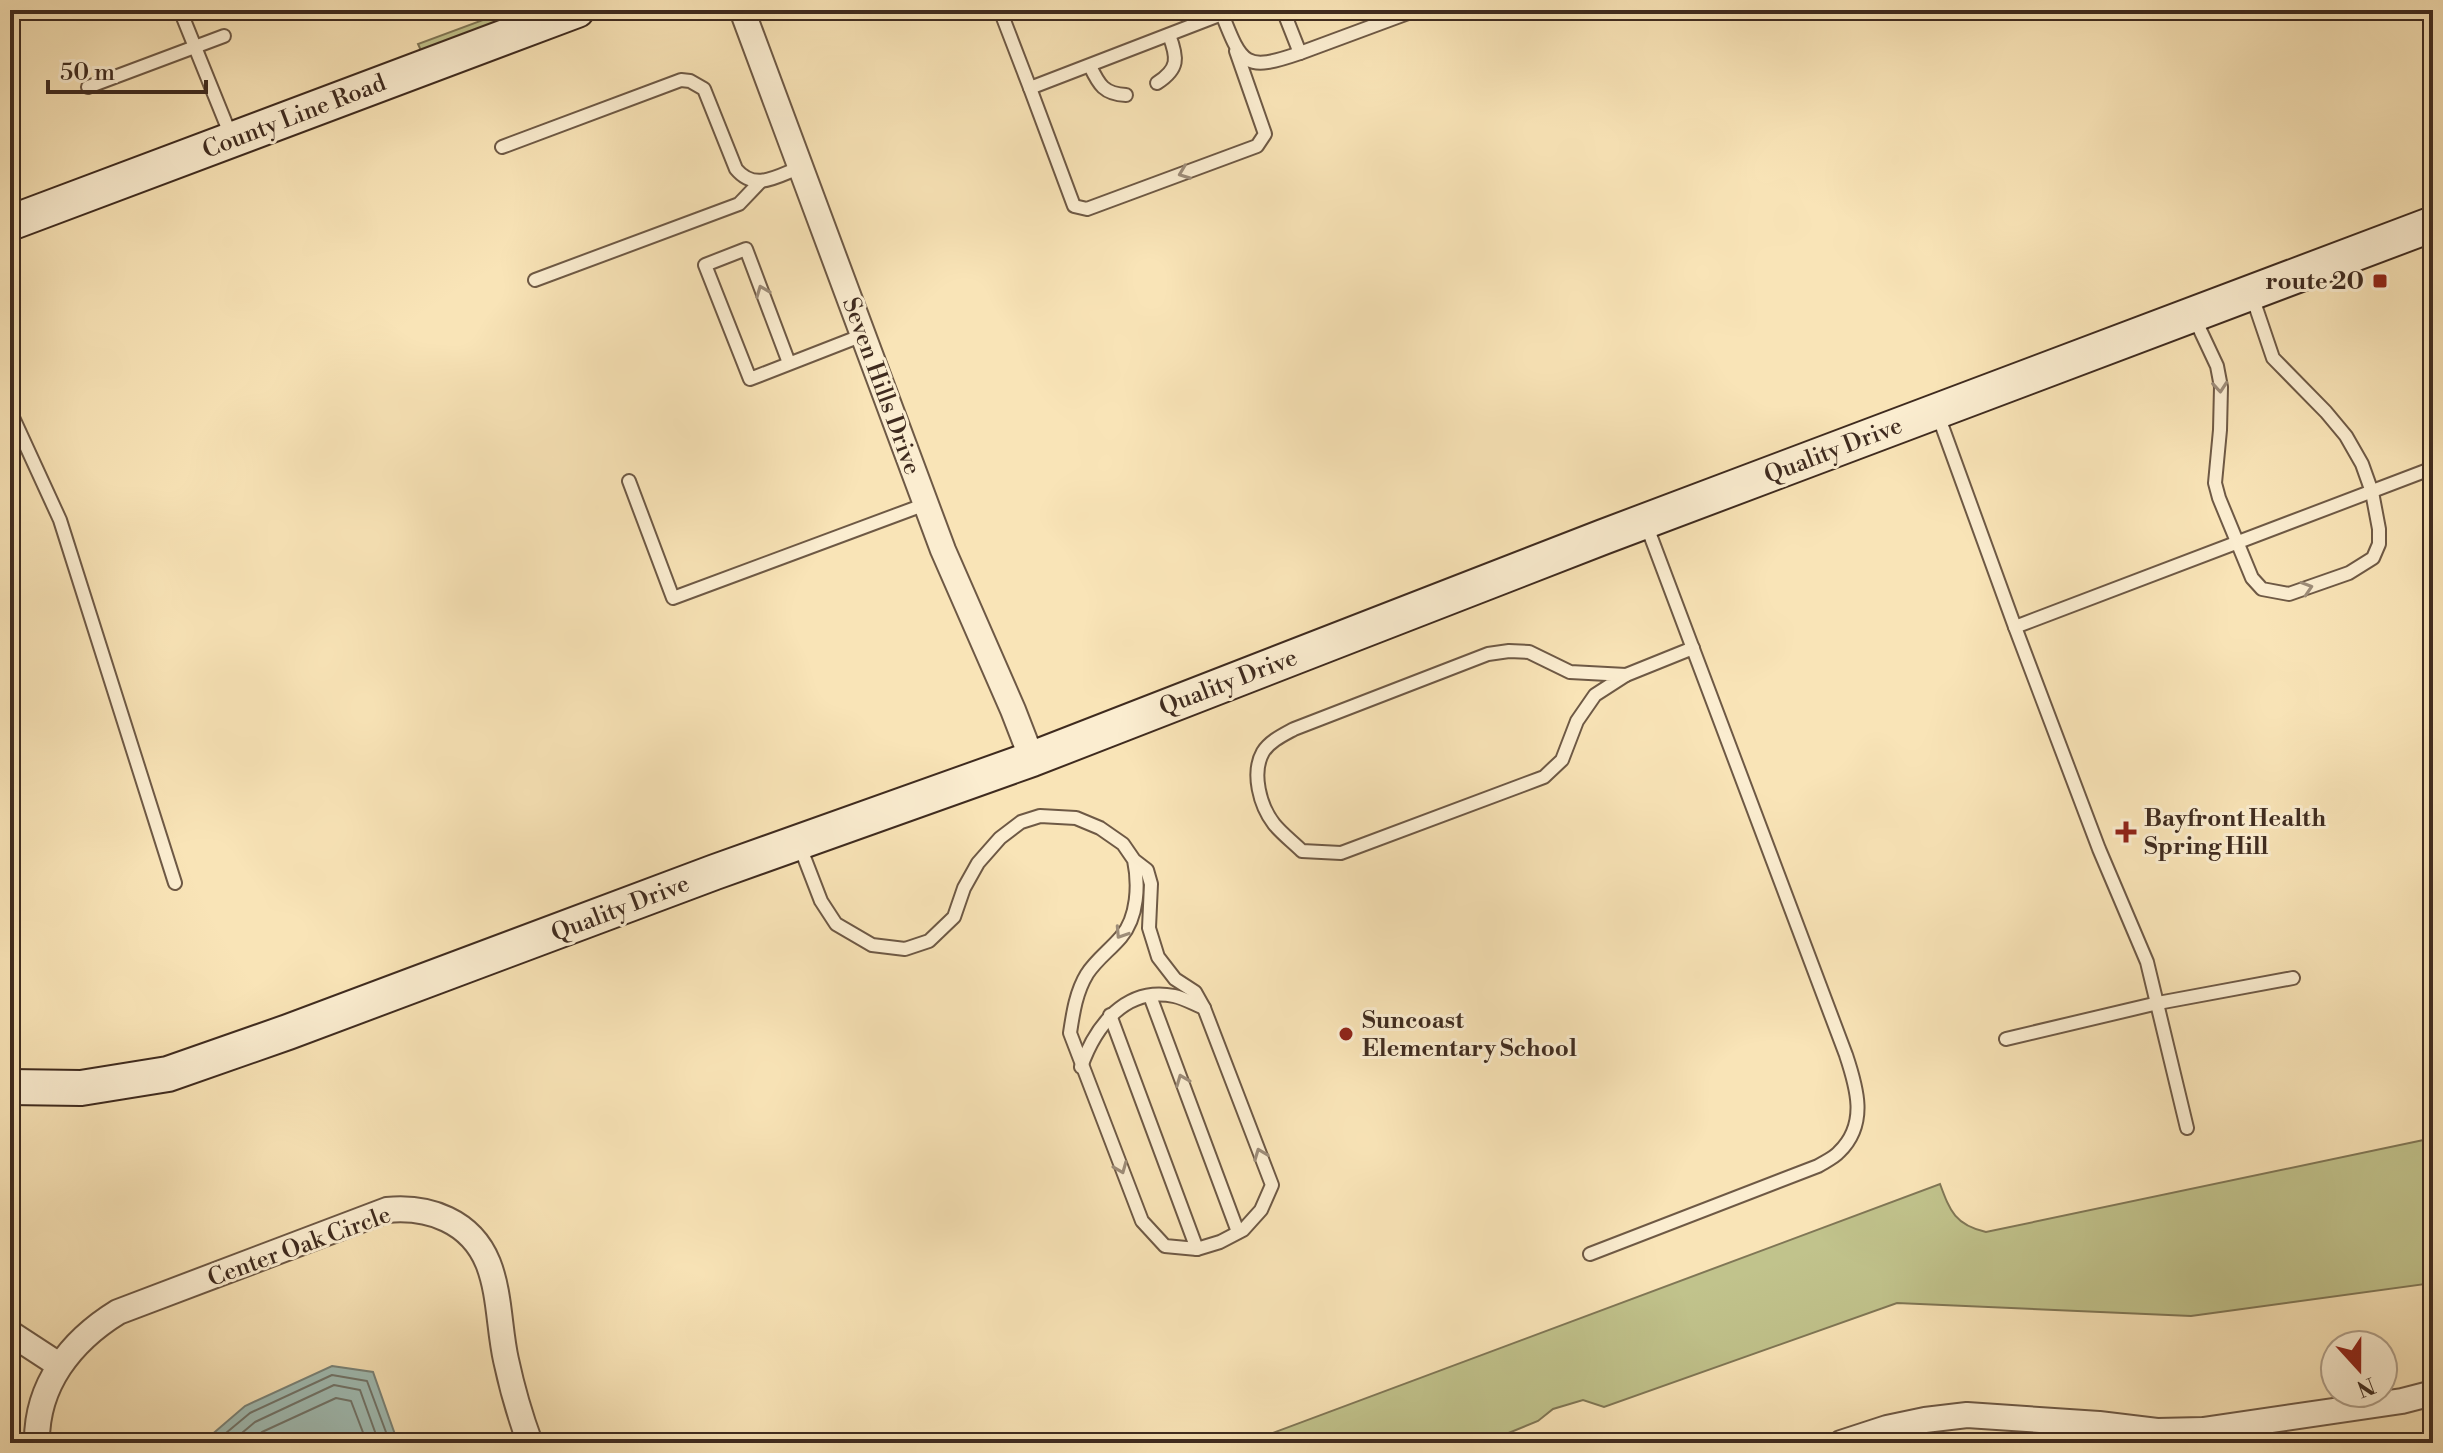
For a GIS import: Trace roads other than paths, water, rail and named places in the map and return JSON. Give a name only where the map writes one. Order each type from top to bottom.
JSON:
[{"type":"street","name":"County Line Road","points":[[10,223],[577,10]]},
{"type":"street","name":"Seven Hills Drive","points":[[742,10],[943,550],[1032,759]]},
{"type":"street","name":"Quality Drive","points":[[10,1087],[81,1088],[168,1074],[288,1032],[1032,759],[1645,521],[2433,224]]},
{"type":"street","name":"Center Oak Circle","points":[[37,1443],[42,1403],[59,1365],[75,1344],[95,1326],[118,1312],[387,1210],[408,1208],[447,1218],[465,1230],[488,1263],[506,1361],[530,1443]]},
{"type":"street","points":[[10,1333],[59,1365]]},
{"type":"street","points":[[1841,1443],[1887,1428],[1967,1415],[2157,1431],[2203,1430],[2402,1401],[2433,1393]]},
{"type":"street","points":[[2402,1401],[2420,1407],[2433,1407]]},
{"type":"lane","points":[[180,10],[232,139]]},
{"type":"lane","points":[[1000,10],[1074,206],[1087,209],[1257,146],[1265,134],[1222,12],[1030,88]]},
{"type":"lane","points":[[1283,10],[1300,53]]},
{"type":"lane","points":[[1236,51],[1248,61],[1273,62],[1416,10]]},
{"type":"lane","points":[[1157,83],[1167,76],[1175,64],[1176,53],[1169,35]]},
{"type":"lane","points":[[88,87],[224,36]]},
{"type":"lane","points":[[1090,66],[1100,86],[1109,93],[1126,95]]},
{"type":"lane","points":[[502,147],[681,80],[690,81],[704,89],[736,169],[743,178],[760,182]]},
{"type":"lane","points":[[535,280],[739,204],[760,182],[801,167]]},
{"type":"lane","points":[[789,363],[746,249],[705,265],[750,379],[863,335]]},
{"type":"lane","points":[[2193,314],[2217,366],[2221,387],[2215,483],[2252,578],[2262,589],[2289,594],[2325,582],[2361,567],[2373,558],[2379,544],[2379,529],[2372,492],[2362,464],[2346,436],[2273,358],[2251,293]]},
{"type":"lane","points":[[10,411],[60,520],[175,883]]},
{"type":"lane","points":[[1937,411],[2101,854],[2147,962],[2187,1128]]},
{"type":"lane","points":[[2015,627],[2433,468]]},
{"type":"lane","points":[[629,481],[673,598],[926,504]]},
{"type":"lane","points":[[1590,1254],[1818,1166],[1840,1152],[1853,1131],[1858,1113],[1857,1089],[1846,1055],[1645,521]]},
{"type":"lane","points":[[1626,675],[1570,672],[1529,652],[1488,654],[1276,738],[1264,750],[1257,770],[1261,799],[1273,823],[1302,851],[1341,853],[1544,777],[1562,760],[1577,721],[1595,695],[1626,675],[1693,648]]},
{"type":"lane","points":[[799,842],[821,901],[836,924],[872,945],[905,949],[929,941],[954,917],[964,888],[978,863],[1000,838],[1021,822],[1040,816],[1076,818],[1100,828],[1123,844],[1134,860],[1147,870],[1151,884],[1149,928],[1158,957],[1175,979],[1195,992],[1204,1008],[1272,1185],[1261,1210],[1238,1232],[1197,1249],[1165,1246],[1142,1221],[1070,1033],[1073,1010],[1089,971],[1124,934],[1135,903],[1138,879],[1134,860]]},
{"type":"lane","points":[[2006,1039],[2158,1003],[2293,978]]},
{"type":"lane","points":[[1081,1067],[1096,1034],[1110,1015],[1131,1001],[1150,996],[1174,996],[1204,1008]]},
{"type":"lane","points":[[1150,996],[1238,1232]]},
{"type":"lane","points":[[1110,1015],[1197,1249]]},
{"type":"water","points":[[332,1366],[373,1372],[398,1443],[202,1443],[245,1406]]},
{"type":"place","name":"route 20","points":[[2380,281]]},
{"type":"place","name":"Bayfront Health Spring Hill","points":[[2126,832]]},
{"type":"place","name":"Suncoast Elementary School","points":[[1346,1034]]}]
